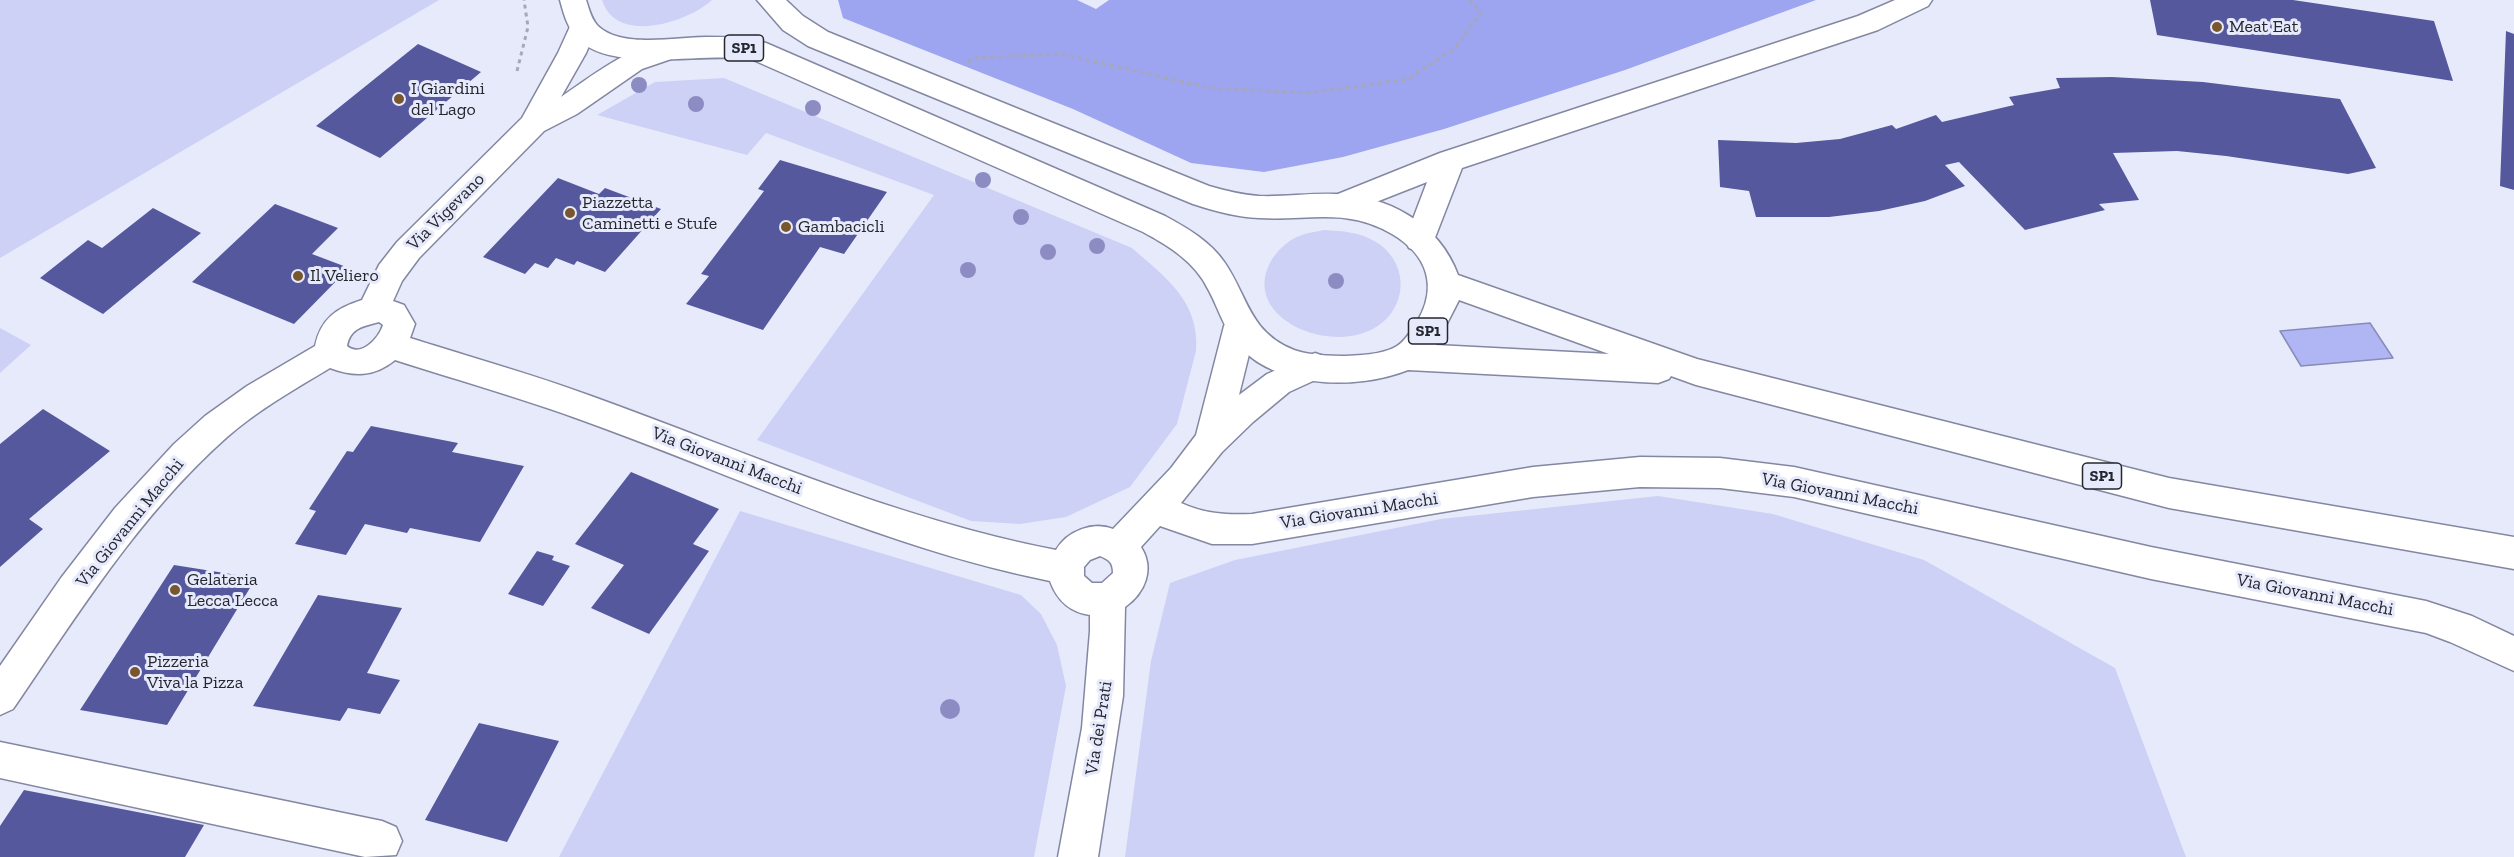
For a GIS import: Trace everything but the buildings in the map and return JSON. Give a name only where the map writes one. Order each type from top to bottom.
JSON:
[{"type":"street","points":[[573,0],[574,12],[583,27]]},
{"type":"street","points":[[770,0],[793,23],[818,39],[1203,196],[1259,207],[1342,204],[1365,209],[1385,217],[1404,227],[1420,240],[1440,266],[1446,284]]},
{"type":"street","points":[[1342,204],[1450,161],[1868,23],[1919,0]]},
{"type":"street","name":"SP1","points":[[583,27],[600,42],[612,47],[634,50],[727,46],[756,50],[1154,224],[1179,237],[1197,251],[1222,284],[1240,326],[1256,343],[1290,362],[1344,368],[1371,366],[1406,357],[1696,372]]},
{"type":"street","name":"Via Vigevano","points":[[534,124],[539,111],[571,59],[583,27]]},
{"type":"street","name":"Via Vigevano","points":[[372,311],[390,274],[408,250],[534,124],[567,107],[632,62],[667,50]]},
{"type":"street","points":[[1420,240],[1450,161]]},
{"type":"street","name":"SP1","points":[[1406,357],[1419,345],[1438,315],[1444,301],[1446,284],[1696,372],[2169,494],[2514,553]]},
{"type":"street","points":[[380,309],[393,314],[399,324],[397,337],[390,345],[371,359],[354,362],[340,359],[330,350],[332,335],[344,321],[362,311],[380,309]]},
{"type":"street","points":[[1210,442],[1240,326]]},
{"type":"street","name":"Via Giovanni Macchi","points":[[390,345],[579,405],[800,489],[921,532],[1004,556],[1065,568]]},
{"type":"street","name":"Via Giovanni Macchi","points":[[4,683],[107,548],[176,465],[217,426],[248,402],[333,351]]},
{"type":"street","points":[[1119,547],[1156,508],[1210,442],[1259,397],[1278,383],[1315,366]]},
{"type":"street","name":"Via Giovanni Macchi","points":[[1156,508],[1197,528],[1226,531],[1252,529],[1533,482],[1640,472],[1720,473],[1824,489],[2151,563],[2426,617],[2459,628],[2514,654]]},
{"type":"street","points":[[1102,540],[1119,547],[1129,555],[1132,568],[1128,583],[1115,596],[1096,601],[1079,596],[1068,584],[1065,568],[1072,553],[1085,544],[1102,540]]},
{"type":"street","name":"Via dei Prati","points":[[1078,857],[1107,678],[1109,623],[1107,598]]},
{"type":"street","points":[[0,760],[382,841]]},
{"type":"path","points":[[513,79],[528,36],[529,13],[524,0]]},
{"type":"path","points":[[937,87],[973,58],[1061,54],[1210,88],[1309,93],[1408,79],[1455,48],[1481,12],[1470,0]]},
{"type":"shaded area","points":[[0,0],[439,0],[0,258]]},
{"type":"shaded area","points":[[602,0],[712,0],[686,16],[670,22],[653,26],[636,26],[622,22],[610,14]]},
{"type":"shaded area","points":[[838,0],[1077,0],[1096,9],[1109,0],[1816,0],[1625,70],[1444,129],[1343,157],[1264,172],[1191,163],[1073,109],[843,18]]},
{"type":"shaded area","points":[[724,78],[1132,248],[1168,280],[1186,304],[1192,318],[1196,333],[1196,351],[1177,424],[1130,487],[1066,517],[1020,524],[971,521],[757,440],[934,195],[766,133],[747,155],[597,115],[655,82]]},
{"type":"shaded area","points":[[1324,230],[1364,236],[1376,242],[1386,250],[1398,269],[1400,292],[1397,303],[1383,322],[1364,333],[1342,337],[1320,335],[1298,328],[1280,316],[1268,301],[1265,282],[1271,261],[1276,254],[1297,237]]},
{"type":"shaded area","points":[[2370,323],[2393,358],[2301,366],[2280,331]]},
{"type":"shaded area","points":[[0,328],[31,345],[0,373]]},
{"type":"shaded area","points":[[1658,496],[1773,514],[1924,560],[2115,668],[2186,857],[1125,857],[1151,661],[1170,583],[1235,560],[1441,519]]},
{"type":"shaded area","points":[[740,511],[1021,595],[1041,614],[1057,645],[1066,686],[1034,857],[559,857]]},
{"type":"place","name":"Meat Eat","points":[[2217,27]]},
{"type":"place","name":"I Giardini del Lago","points":[[399,99]]},
{"type":"place","name":"Piazzetta Caminetti e Stufe","points":[[570,213]]},
{"type":"place","name":"Gambacicli","points":[[786,227]]},
{"type":"place","name":"Il Veliero","points":[[298,276]]},
{"type":"place","name":"Gelateria Lecca Lecca","points":[[175,590]]},
{"type":"place","name":"Pizzeria Viva la Pizza","points":[[135,672]]}]
